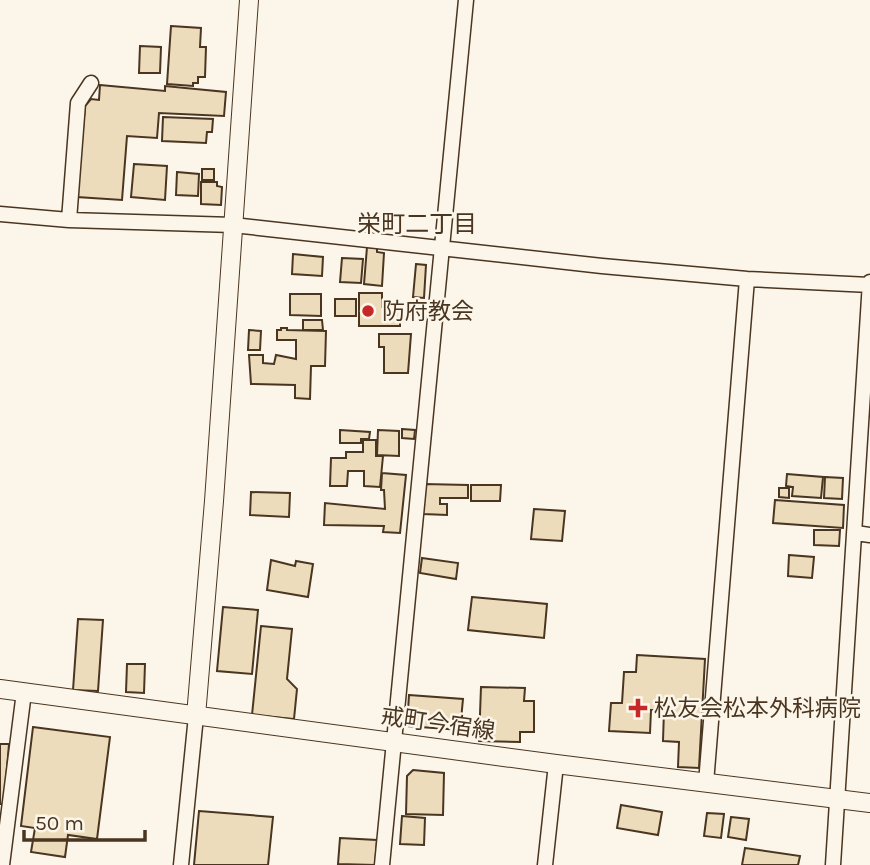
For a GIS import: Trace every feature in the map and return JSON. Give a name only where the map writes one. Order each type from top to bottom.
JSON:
[{"type":"street","points":[[181,865],[215,487],[249,0]]},
{"type":"street","points":[[382,865],[466,0]]},
{"type":"street","points":[[69,220],[78,103],[92,83]]},
{"type":"street","points":[[0,214],[69,220],[233,225],[440,249],[747,279],[870,284],[863,534],[833,865]]},
{"type":"street","points":[[706,783],[747,279]]},
{"type":"street","name":"戒町今宿線","points":[[0,689],[556,764],[870,803]]},
{"type":"street","points":[[2,865],[24,692]]},
{"type":"street","points":[[545,865],[556,764]]},
{"type":"building","points":[[171,26],[201,28],[200,47],[206,47],[205,77],[198,77],[198,83],[193,83],[193,86],[167,84]]},
{"type":"building","points":[[140,46],[161,47],[160,73],[139,73]]},
{"type":"building","points":[[100,85],[165,91],[165,86],[226,92],[224,116],[159,113],[157,138],[127,136],[122,200],[77,197],[85,106],[91,99],[99,100]]},
{"type":"building","points":[[163,117],[213,119],[212,132],[207,132],[206,143],[162,141]]},
{"type":"building","points":[[134,164],[167,166],[165,200],[131,197]]},
{"type":"building","points":[[202,169],[214,169],[214,180],[202,180]]},
{"type":"building","points":[[177,172],[199,174],[198,196],[176,195]]},
{"type":"building","points":[[201,182],[217,182],[217,186],[222,187],[221,205],[201,204]]},
{"type":"building","points":[[367,247],[377,248],[377,252],[384,253],[382,286],[364,284]]},
{"type":"building","points":[[293,254],[323,257],[322,276],[292,274]]},
{"type":"building","points":[[342,258],[363,259],[361,283],[340,282]]},
{"type":"building","points":[[416,264],[426,265],[424,298],[413,297]]},
{"type":"building","points":[[359,293],[382,293],[382,307],[400,307],[400,326],[359,326]]},
{"type":"building","points":[[290,294],[321,294],[321,316],[290,315]]},
{"type":"building","points":[[335,299],[356,299],[356,316],[335,316]]},
{"type":"building","points":[[303,320],[322,320],[323,330],[303,330]]},
{"type":"building","points":[[249,330],[261,331],[260,350],[248,350]]},
{"type":"building","points":[[277,330],[326,331],[325,366],[311,366],[310,399],[295,398],[295,385],[251,384],[249,355],[263,355],[263,363],[274,364],[276,355],[296,359],[296,340],[277,340]]},
{"type":"building","points":[[379,334],[411,334],[408,373],[384,373],[384,347],[379,347]]},
{"type":"building","points":[[402,429],[415,430],[414,439],[402,438]]},
{"type":"building","points":[[340,430],[370,432],[369,439],[361,439],[361,443],[340,443]]},
{"type":"building","points":[[378,430],[399,431],[399,456],[377,455]]},
{"type":"building","points":[[363,440],[376,440],[376,456],[383,456],[380,487],[364,486],[364,471],[348,471],[347,486],[330,486],[331,458],[346,458],[346,452],[363,452]]},
{"type":"building","points":[[382,473],[406,475],[400,533],[383,532],[384,526],[324,525],[325,503],[385,509],[384,490],[381,490]]},
{"type":"building","points":[[787,474],[823,477],[821,498],[792,496],[793,487],[786,486]]},
{"type":"building","points":[[825,477],[843,478],[842,499],[824,498]]},
{"type":"building","points":[[424,484],[468,485],[468,498],[440,498],[440,504],[447,504],[447,515],[423,514]]},
{"type":"building","points":[[471,485],[501,485],[500,501],[471,501]]},
{"type":"building","points":[[779,488],[789,488],[789,498],[779,497]]},
{"type":"building","points":[[251,492],[290,493],[289,517],[250,515]]},
{"type":"building","points":[[775,500],[844,505],[843,528],[773,523]]},
{"type":"building","points":[[534,509],[565,511],[562,541],[531,539]]},
{"type":"building","points":[[814,530],[840,530],[839,546],[814,545]]},
{"type":"building","points":[[789,555],[814,557],[812,578],[788,576]]},
{"type":"building","points":[[422,558],[458,563],[456,579],[420,573]]},
{"type":"building","points":[[271,560],[295,566],[296,561],[313,564],[308,597],[267,590]]},
{"type":"building","points":[[472,597],[547,604],[544,638],[468,630]]},
{"type":"building","points":[[223,607],[258,610],[252,674],[217,671]]},
{"type":"building","points":[[78,619],[103,620],[98,691],[73,690]]},
{"type":"building","points":[[261,626],[292,629],[287,679],[297,689],[294,719],[252,715]]},
{"type":"building","points":[[637,655],[705,659],[699,768],[678,767],[679,742],[663,741],[664,710],[651,710],[650,733],[609,731],[611,703],[622,703],[624,672],[636,672]]},
{"type":"building","points":[[127,664],[145,664],[144,693],[126,692]]},
{"type":"building","points":[[481,687],[525,688],[524,701],[534,701],[534,732],[520,732],[520,742],[479,741]]},
{"type":"building","points":[[409,695],[463,699],[460,730],[407,726]]},
{"type":"building","points":[[33,727],[110,737],[97,839],[68,835],[65,857],[31,852],[35,828],[21,826]]},
{"type":"building","points":[[0,744],[9,744],[4,804],[0,804]]},
{"type":"building","points":[[413,770],[444,773],[443,815],[406,814],[407,776]]},
{"type":"building","points":[[621,805],[662,812],[658,835],[617,828]]},
{"type":"building","points":[[199,811],[273,817],[268,865],[194,865]]},
{"type":"building","points":[[707,813],[724,814],[721,838],[704,836]]},
{"type":"building","points":[[402,816],[425,818],[424,845],[400,844]]},
{"type":"building","points":[[731,817],[749,819],[746,840],[728,837]]},
{"type":"building","points":[[340,838],[377,840],[375,865],[338,864]]},
{"type":"building","points":[[745,848],[800,856],[798,865],[742,865]]},
{"type":"place","name":"防府教会","points":[[368,311]]},
{"type":"place","name":"松友会松本外科病院","points":[[638,708]]},
{"type":"district","name":"栄町二丁目","points":[[417,224]]}]
